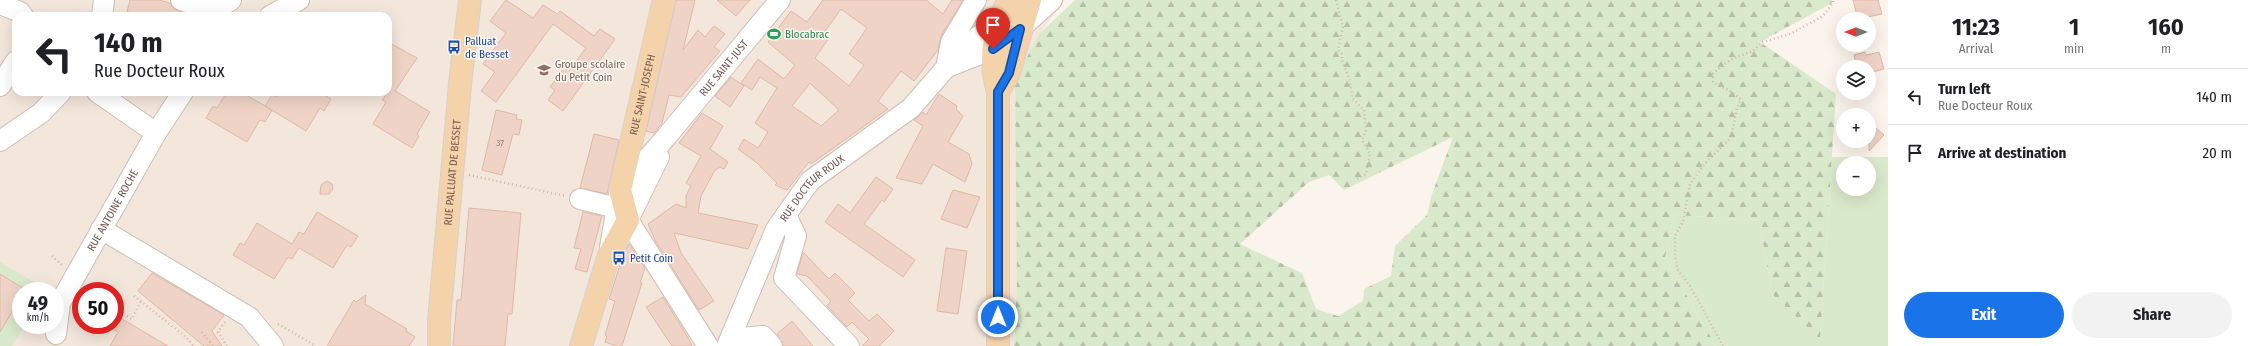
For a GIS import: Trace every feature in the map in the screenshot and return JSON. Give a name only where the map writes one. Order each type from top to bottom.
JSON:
[{"type":"main road","name":"RUE PALLUAT DE BESSET","points":[[439,346],[439,321],[452,171],[470,0]]},
{"type":"main road","name":"RUE SAINT-JOSEPH","points":[[581,346],[609,255],[622,206],[664,0]]},
{"type":"main road","points":[[998,346],[998,92],[992,71],[993,49],[999,21],[1008,0]]},
{"type":"main road","points":[[998,92],[1009,73],[1020,29],[1030,0]]},
{"type":"street","points":[[102,12],[104,0]]},
{"type":"street","points":[[182,0],[208,12]]},
{"type":"street","points":[[212,12],[231,0]]},
{"type":"street","name":"RUE SAINT-JUST","points":[[622,206],[667,136],[780,0]]},
{"type":"street","points":[[946,67],[951,42],[976,0]]},
{"type":"street","name":"RUE DOCTEUR ROUX","points":[[946,67],[993,49],[1020,29],[1052,0]]},
{"type":"street","points":[[0,4],[16,12]]},
{"type":"street","name":"RUE DOCTEUR ROUX","points":[[730,340],[776,229],[810,181],[911,108],[963,48],[999,21]]},
{"type":"street","points":[[0,86],[12,67]]},
{"type":"street","points":[[0,141],[41,113],[57,96]]},
{"type":"street","points":[[103,96],[156,133]]},
{"type":"street","name":"RUE ANTOINE ROCHE","points":[[64,296],[156,133],[180,96]]},
{"type":"street","name":"RUE SAINT-JUST","points":[[622,206],[667,136]]},
{"type":"street","points":[[580,199],[622,206],[708,346]]},
{"type":"street","points":[[786,215],[796,236],[784,278],[849,346]]},
{"type":"street","points":[[101,230],[249,317],[273,346]]},
{"type":"street","points":[[730,340],[763,336],[772,346]]},
{"type":"path","points":[[1336,0],[1343,27],[1338,50],[1342,54],[1342,60],[1350,82],[1352,98],[1364,110],[1366,130],[1362,140],[1370,154],[1366,174],[1355,180]]},
{"type":"path","points":[[1723,346],[1705,317],[1690,286],[1678,270],[1675,248],[1675,236],[1683,221],[1690,184],[1707,161],[1731,138],[1737,108],[1741,100],[1737,94],[1723,89],[1713,82],[1713,74],[1721,66],[1736,57],[1753,51],[1762,42],[1790,34],[1823,16],[1833,4],[1833,0]]},
{"type":"path","points":[[452,171],[580,199]]},
{"type":"path","points":[[52,256],[62,265]]},
{"type":"path","points":[[134,296],[186,337],[194,346]]},
{"type":"path","points":[[127,316],[132,319],[141,301]]},
{"type":"path","points":[[227,346],[218,332],[228,318]]},
{"type":"path","points":[[202,332],[214,346]]},
{"type":"path","points":[[208,346],[210,342]]},
{"type":"shaded area","points":[[0,0],[1065,0],[1040,33],[1017,281],[1014,346],[0,346]]},
{"type":"green space","points":[[1075,0],[1832,0],[1832,3],[1760,42],[1836,94],[1820,339],[1772,294],[1759,220],[1674,215],[1665,258],[1716,346],[1014,346],[1017,281],[1015,80],[1040,33]],"holes":[[[1453,137],[1431,197],[1427,215],[1395,246],[1391,276],[1364,289],[1363,301],[1338,316],[1316,309],[1302,273],[1240,244],[1309,182],[1329,175],[1344,190]]]},
{"type":"green space","points":[[1832,157],[1836,157],[1836,196],[1876,196],[1876,157],[1888,157],[1888,346],[1716,346],[1665,258],[1674,215],[1759,220],[1772,294],[1820,338]]},
{"type":"green space","points":[[0,262],[34,282],[12,282],[12,334],[19,334],[12,346],[0,346]]},
{"type":"building","points":[[130,0],[159,0],[170,3],[173,8],[181,12],[127,12]]},
{"type":"building","points":[[506,0],[533,18],[543,5],[557,14],[560,11],[594,36],[600,29],[615,39],[563,111],[548,100],[555,90],[550,87],[566,65],[571,68],[586,48],[553,24],[496,102],[481,91],[495,72],[483,64],[506,33],[490,21]]},
{"type":"building","points":[[676,0],[695,0],[683,50],[698,30],[705,37],[714,26],[725,34],[714,47],[720,51],[681,97],[669,95],[662,123],[654,133],[646,131]]},
{"type":"building","points":[[717,0],[750,0],[736,16]]},
{"type":"building","points":[[823,0],[926,0],[943,14],[952,0],[963,0],[941,36],[938,50],[914,81],[901,71],[878,101],[888,109],[811,164],[809,162],[787,190],[775,185],[777,183],[757,163],[738,149],[744,139],[758,148],[768,132],[755,123],[777,88],[760,77],[752,90],[741,83],[758,59],[784,79],[795,65],[768,42],[791,11],[807,22]],"holes":[[[841,9],[867,28],[849,54],[864,65],[849,86],[815,58],[829,38],[823,34]],[[810,83],[839,110],[821,126],[792,106]]]},
{"type":"building","points":[[1853,0],[1878,0],[1882,14],[1876,15],[1876,12],[1856,12]]},
{"type":"building","points":[[392,44],[417,58],[395,91],[430,112],[417,134],[419,136],[412,148],[373,124],[386,102],[382,100],[385,96],[392,96]]},
{"type":"building","points":[[1865,52],[1866,55],[1879,52],[1884,69],[1876,71],[1876,60],[1855,60],[1854,55]]},
{"type":"building","points":[[731,77],[744,86],[730,107],[715,96]]},
{"type":"building","points":[[939,94],[957,106],[956,109],[963,116],[948,142],[969,154],[972,164],[965,182],[933,164],[922,184],[896,178],[923,126],[914,120],[923,112],[926,115]]},
{"type":"building","points":[[224,96],[248,96],[272,110],[265,122],[260,120],[247,142],[206,118],[213,106],[217,108]]},
{"type":"building","points":[[271,96],[326,96],[331,99],[324,111],[320,108],[306,131],[265,106]]},
{"type":"building","points":[[496,110],[517,115],[516,119],[522,120],[519,135],[513,134],[502,175],[482,170]]},
{"type":"building","points":[[702,113],[723,126],[710,149],[728,162],[724,169],[720,167],[715,170],[701,196],[698,213],[758,225],[748,249],[674,233],[681,253],[714,301],[699,310],[656,242],[648,224],[676,204],[686,208],[686,196],[691,186],[686,183],[701,156],[679,143]]},
{"type":"building","points":[[1876,128],[1884,135],[1876,144]]},
{"type":"building","points":[[594,134],[619,140],[607,194],[580,188]]},
{"type":"building","points":[[876,177],[893,189],[884,202],[882,200],[864,224],[915,260],[903,277],[825,222],[838,204],[850,213]]},
{"type":"building","points":[[327,181],[332,184],[333,189],[329,194],[320,194],[321,185]]},
{"type":"building","points":[[953,190],[980,197],[967,228],[941,219]]},
{"type":"building","points":[[469,208],[521,213],[512,314],[508,314],[505,346],[453,346],[457,300],[461,300]]},
{"type":"building","points":[[317,212],[358,236],[351,247],[347,245],[333,268],[299,248],[292,259],[288,257],[274,279],[233,255],[240,243],[244,245],[257,223],[292,244],[299,232],[304,234]]},
{"type":"building","points":[[583,212],[602,216],[587,272],[575,269],[581,249],[574,248]]},
{"type":"building","points":[[629,244],[645,268],[640,283],[642,283],[622,346],[617,346],[605,342],[607,336],[605,335],[615,301],[609,299],[623,256]]},
{"type":"building","points":[[946,248],[967,251],[958,314],[937,311]]},
{"type":"building","points":[[803,252],[829,279],[835,273],[855,293],[848,300],[869,321],[877,314],[894,331],[879,346],[862,346],[869,339],[852,322],[847,327],[827,306],[831,301],[807,276],[797,274]]},
{"type":"building","points":[[152,273],[224,315],[212,331],[222,346],[204,346],[138,291]]},
{"type":"building","points":[[0,274],[13,282],[12,312],[0,332]]},
{"type":"building","points":[[366,295],[365,304],[407,329],[406,331],[415,337],[409,346],[327,346],[354,300],[356,302]]},
{"type":"building","points":[[663,297],[692,346],[672,346],[646,307]]},
{"type":"building","points":[[124,320],[168,346],[110,346],[117,334],[124,334]]},
{"type":"building","points":[[792,321],[813,346],[783,346],[777,334]]},
{"type":"place","name":"Blocabrac","points":[[774,34]]},
{"type":"place","name":"Palluat de Besset","points":[[454,47]]},
{"type":"place","name":"Groupe scolaire du Petit Coin","points":[[544,70]]},
{"type":"place","name":"Petit Coin","points":[[619,258]]},
{"type":"route","points":[[993,49],[1005,42],[1020,29],[1009,73],[998,92],[998,317]]}]
